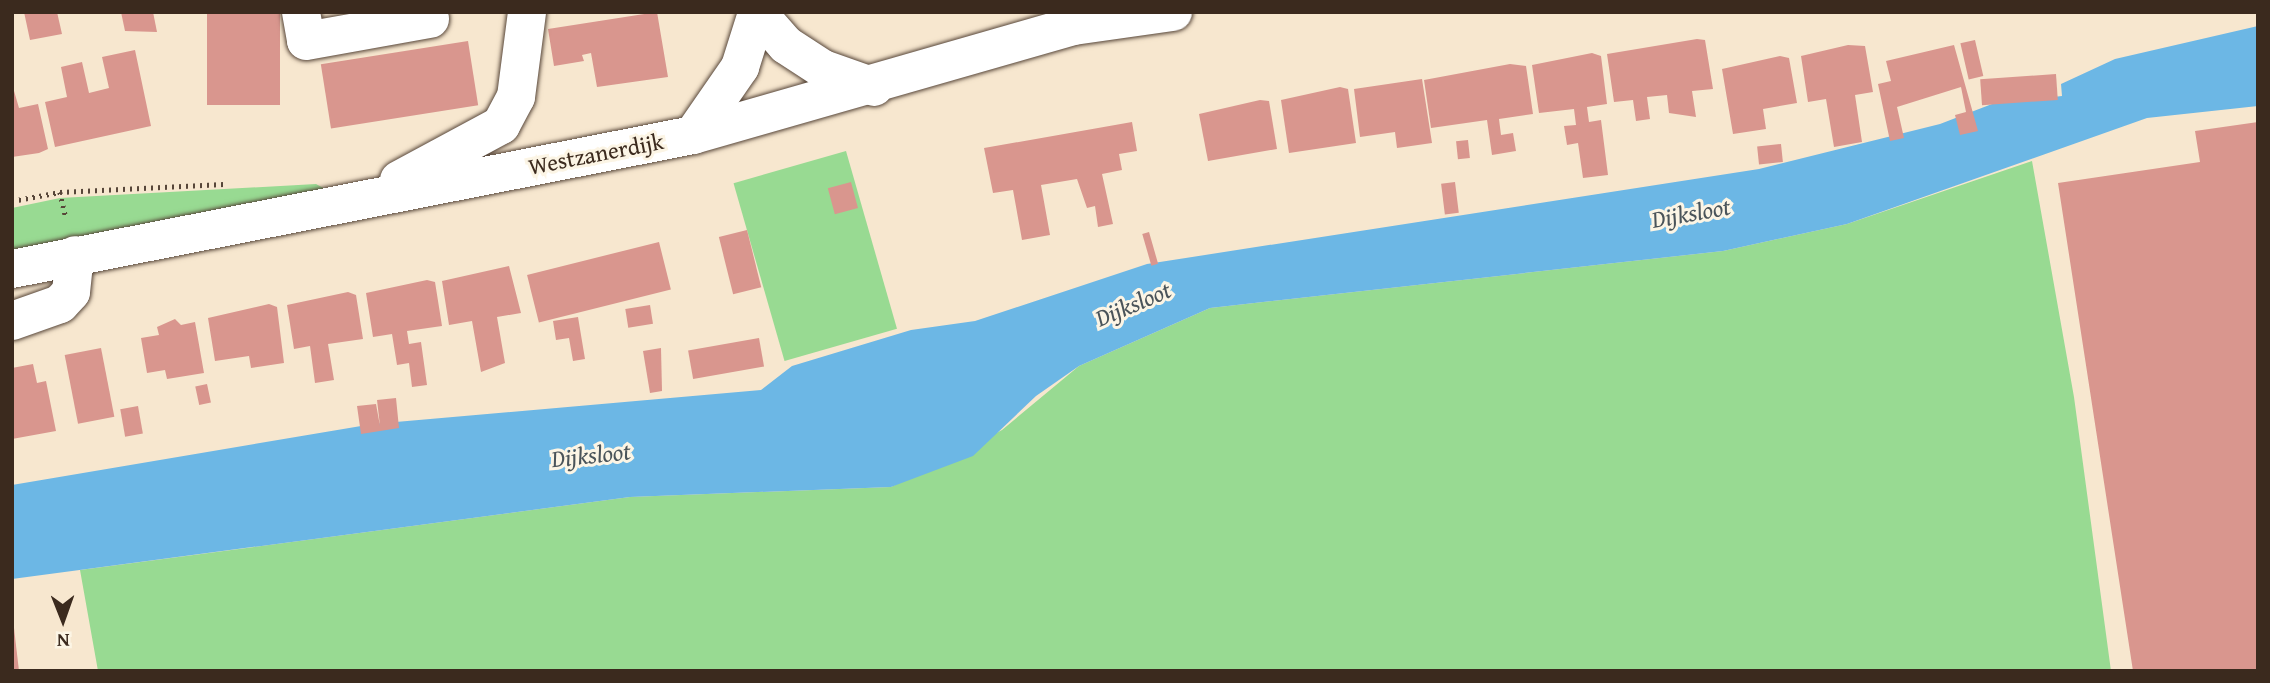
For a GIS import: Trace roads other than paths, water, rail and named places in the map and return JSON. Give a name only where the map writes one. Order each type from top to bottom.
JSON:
[{"type":"street","points":[[301,12],[306,41],[430,19]]},
{"type":"street","points":[[353,202],[501,125],[516,97],[527,12]]},
{"type":"street","name":"Westzanerdijk","points":[[12,270],[75,255],[693,135],[874,87],[1073,26],[1173,12]]},
{"type":"street","points":[[757,13],[786,45],[823,69],[874,87]]},
{"type":"street","points":[[693,135],[740,67],[757,13]]},
{"type":"street","points":[[12,321],[60,304],[71,292],[75,255]]},
{"type":"street","points":[[12,342],[64,331]]},
{"type":"water","name":"Dijksloot","points":[[2258,26],[2258,106],[2147,118],[1847,224],[1723,251],[1210,308],[1079,366],[1036,396],[973,456],[891,487],[630,497],[12,579],[12,485],[373,424],[761,390],[792,366],[911,330],[975,321],[1147,264],[1759,169],[1940,124],[1992,104],[2062,96],[2061,84],[2115,59]]}]
